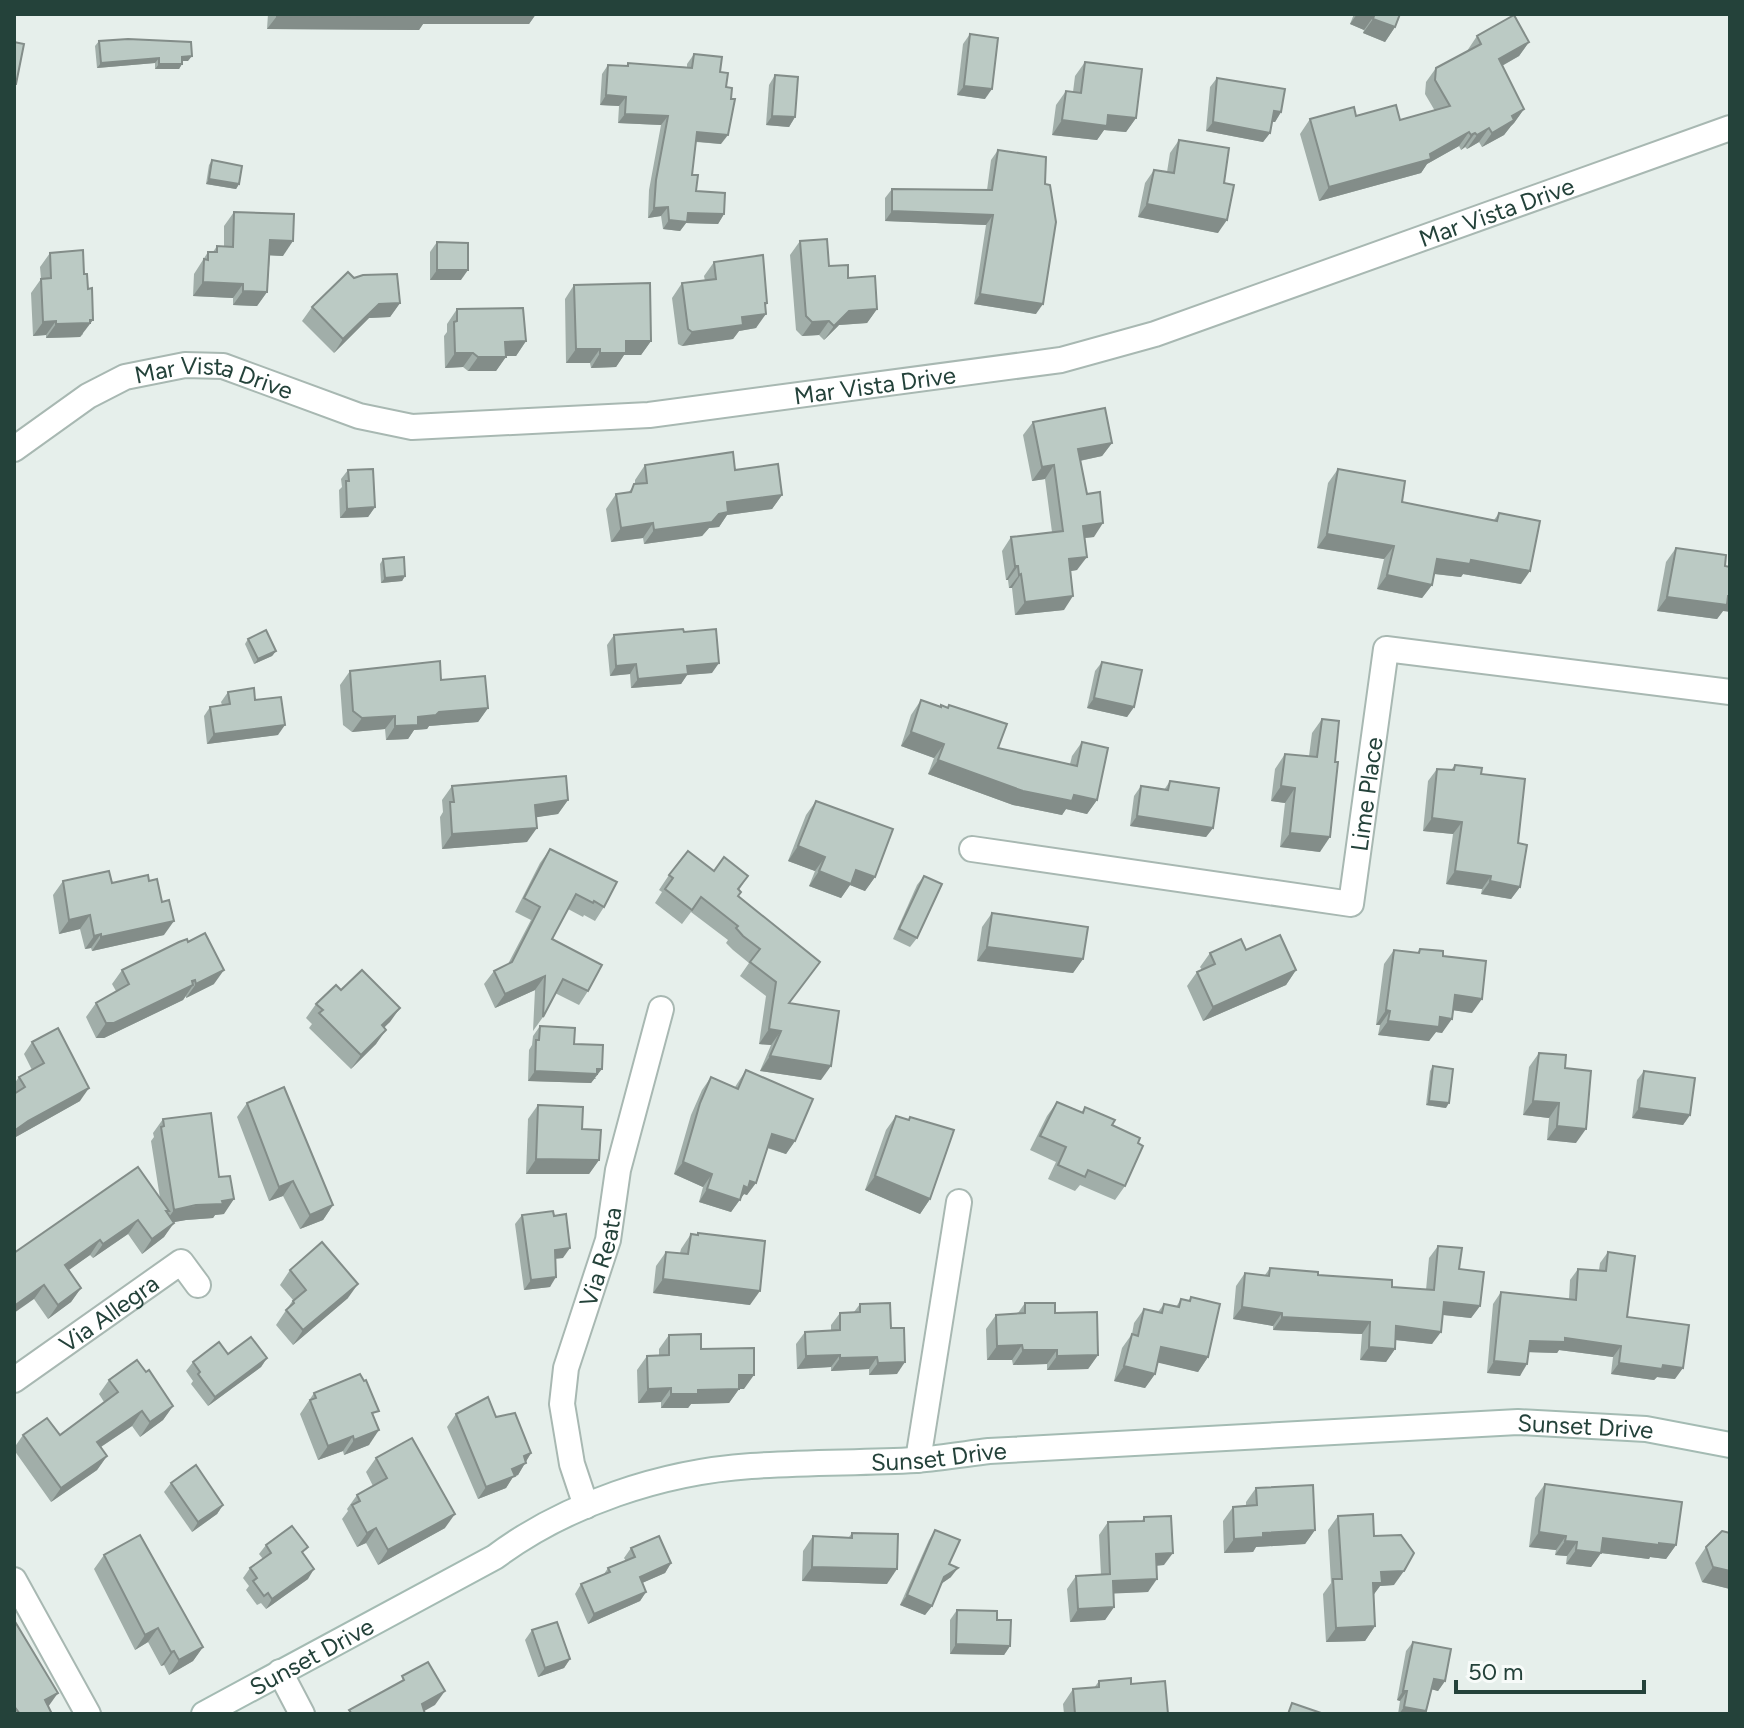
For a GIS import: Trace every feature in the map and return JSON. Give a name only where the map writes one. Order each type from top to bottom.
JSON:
[{"type":"street","name":"Mar Vista Drive","points":[[14,449],[88,396],[112,383],[125,377],[185,365],[223,366],[359,416],[412,427],[649,415],[1061,360],[1155,334],[1730,128]]},
{"type":"street","name":"Lime Place","points":[[972,849],[1351,904],[1386,649],[1730,692]]},
{"type":"street","name":"Via Reata","points":[[586,1506],[572,1464],[562,1404],[566,1368],[608,1240],[618,1170],[661,1009]]},
{"type":"street","points":[[918,1460],[959,1202]]},
{"type":"street","name":"Via Allegra","points":[[14,1380],[181,1262],[198,1285]]},
{"type":"street","name":"Sunset Drive","points":[[204,1714],[495,1557],[524,1535],[586,1506],[668,1478],[748,1466],[918,1460],[989,1451],[1518,1422],[1646,1429],[1730,1445]]},
{"type":"street","points":[[14,1580],[88,1714]]},
{"type":"street","points":[[280,1672],[302,1714]]},
{"type":"building","points":[[429,14],[429,17],[277,16]]},
{"type":"building","points":[[1371,14],[1400,14],[1395,27],[1373,19]]},
{"type":"building","points":[[1514,15],[1529,42],[1499,59],[1524,109],[1512,116],[1514,120],[1492,133],[1489,128],[1477,135],[1469,132],[1430,154],[1431,159],[1329,187],[1310,119],[1354,107],[1356,116],[1396,105],[1400,120],[1450,106],[1435,80],[1436,68],[1481,44],[1477,36]]},
{"type":"building","points":[[970,34],[998,38],[992,89],[964,86]]},
{"type":"building","points":[[99,41],[191,42],[192,56],[182,57],[182,64],[159,64],[159,58],[101,63]]},
{"type":"building","points":[[14,42],[24,44],[16,84],[14,84]]},
{"type":"building","points":[[694,54],[722,57],[720,72],[728,73],[726,87],[732,88],[731,99],[735,99],[728,135],[697,132],[692,175],[698,175],[696,191],[725,193],[724,214],[688,213],[687,222],[669,220],[668,207],[654,208],[668,116],[625,114],[626,97],[606,95],[608,65],[628,66],[628,63],[692,68]]},
{"type":"building","points":[[1085,62],[1142,69],[1136,118],[1108,115],[1107,126],[1062,120],[1066,91],[1081,93]]},
{"type":"building","points":[[775,75],[798,77],[795,117],[772,116]]},
{"type":"building","points":[[1217,78],[1285,89],[1281,112],[1274,111],[1270,133],[1213,122]]},
{"type":"building","points":[[1179,140],[1229,148],[1224,183],[1234,185],[1227,220],[1147,204],[1154,170],[1174,173]]},
{"type":"building","points":[[998,150],[1046,157],[1045,184],[1050,185],[1056,222],[1043,304],[980,294],[993,215],[892,211],[892,189],[992,190]]},
{"type":"building","points":[[212,160],[242,166],[239,184],[209,179]]},
{"type":"building","points":[[234,212],[294,214],[293,241],[270,240],[267,292],[243,291],[243,284],[203,282],[204,259],[208,260],[208,252],[217,252],[217,246],[233,247]]},
{"type":"building","points":[[827,239],[829,266],[848,265],[848,278],[875,276],[877,309],[849,311],[834,326],[829,321],[812,322],[806,316],[800,241]]},
{"type":"building","points":[[437,242],[468,243],[468,270],[437,270]]},
{"type":"building","points":[[83,250],[84,274],[87,274],[88,289],[92,288],[93,320],[90,323],[43,322],[41,279],[51,278],[50,253]]},
{"type":"building","points":[[763,255],[766,314],[742,317],[743,325],[692,332],[688,329],[682,283],[716,279],[714,262]]},
{"type":"building","points":[[348,272],[354,278],[397,274],[400,303],[379,304],[343,339],[312,307]]},
{"type":"building","points":[[650,283],[651,341],[626,341],[626,353],[576,349],[574,285]]},
{"type":"building","points":[[523,308],[526,341],[505,342],[506,357],[455,353],[454,322],[457,321],[457,309]]},
{"type":"building","points":[[1105,408],[1112,443],[1078,449],[1087,494],[1100,492],[1103,523],[1083,526],[1087,557],[1069,559],[1073,596],[1025,602],[1011,537],[1063,531],[1054,465],[1042,467],[1033,422]]},
{"type":"building","points":[[733,452],[735,470],[778,464],[782,495],[727,502],[728,512],[719,514],[712,522],[654,530],[653,523],[621,528],[616,494],[631,492],[634,484],[647,483],[645,465]]},
{"type":"building","points":[[373,469],[375,507],[347,509],[348,470]]},
{"type":"building","points":[[1338,469],[1405,481],[1402,502],[1497,521],[1499,513],[1540,521],[1530,571],[1471,560],[1470,564],[1437,559],[1432,585],[1387,575],[1394,546],[1327,534]]},
{"type":"building","points":[[1676,548],[1726,555],[1725,566],[1730,567],[1727,605],[1667,597]]},
{"type":"building","points":[[404,557],[405,576],[385,578],[383,559]]},
{"type":"building","points":[[683,629],[684,632],[716,629],[719,663],[687,666],[688,674],[638,679],[636,664],[616,666],[614,635]]},
{"type":"building","points":[[266,630],[276,651],[258,659],[248,639]]},
{"type":"building","points":[[440,661],[441,680],[485,676],[488,708],[439,712],[418,717],[418,725],[395,726],[395,716],[362,718],[353,711],[350,671]]},
{"type":"building","points":[[1102,662],[1142,670],[1134,707],[1094,698]]},
{"type":"building","points":[[254,688],[255,700],[281,697],[285,725],[214,734],[210,707],[230,704],[228,692]]},
{"type":"building","points":[[921,700],[941,707],[948,708],[949,705],[1007,724],[998,748],[1077,766],[1082,742],[1108,748],[1097,800],[1074,795],[1072,801],[1023,791],[938,760],[944,744],[911,732]]},
{"type":"building","points":[[1322,719],[1339,721],[1330,837],[1290,833],[1295,788],[1281,786],[1285,754],[1317,757]]},
{"type":"building","points":[[1455,765],[1482,768],[1481,774],[1525,779],[1518,843],[1527,845],[1520,887],[1490,881],[1491,876],[1455,871],[1462,822],[1432,818],[1437,769],[1454,770]]},
{"type":"building","points":[[566,776],[568,800],[535,805],[537,828],[452,834],[452,786]]},
{"type":"building","points":[[1170,781],[1219,788],[1213,828],[1137,816],[1141,786],[1168,790]]},
{"type":"building","points":[[816,801],[893,829],[875,877],[856,870],[851,884],[819,871],[825,857],[798,846]]},
{"type":"building","points":[[550,849],[617,882],[604,907],[576,894],[552,939],[602,965],[588,991],[563,979],[543,1017],[545,976],[505,994],[494,971],[512,962],[540,907],[524,898]]},
{"type":"building","points":[[688,851],[714,871],[724,857],[748,876],[738,889],[741,892],[738,896],[820,962],[789,1003],[839,1011],[831,1066],[770,1056],[781,1031],[769,1029],[776,982],[750,962],[760,949],[743,936],[736,928],[738,926],[701,897],[692,910],[665,889],[673,878],[669,875]]},
{"type":"building","points":[[109,871],[112,883],[148,875],[149,881],[157,879],[162,902],[169,900],[174,921],[101,937],[101,934],[94,936],[90,915],[69,920],[63,881]]},
{"type":"building","points":[[924,876],[942,884],[917,938],[899,929]]},
{"type":"building","points":[[992,913],[1088,927],[1083,959],[987,947]]},
{"type":"building","points":[[205,933],[224,970],[196,984],[195,980],[192,981],[193,985],[114,1023],[106,1023],[96,1003],[129,984],[122,970]]},
{"type":"building","points":[[1280,935],[1296,970],[1213,1007],[1197,972],[1215,964],[1210,953],[1241,939],[1246,950]]},
{"type":"building","points":[[1420,949],[1443,951],[1443,956],[1486,961],[1482,999],[1455,995],[1452,1019],[1440,1017],[1439,1027],[1388,1021],[1390,1011],[1386,1010],[1394,950],[1419,953]]},
{"type":"building","points":[[362,970],[400,1008],[382,1025],[386,1030],[361,1055],[319,1013],[323,1010],[316,1004],[336,985],[341,990]]},
{"type":"building","points":[[540,1026],[575,1028],[574,1044],[603,1045],[602,1069],[597,1069],[597,1074],[535,1071],[536,1040],[539,1040]]},
{"type":"building","points":[[58,1028],[89,1088],[14,1131],[14,1094],[25,1087],[19,1077],[44,1063],[32,1042]]},
{"type":"building","points":[[1539,1053],[1566,1055],[1565,1068],[1591,1071],[1586,1129],[1557,1126],[1559,1103],[1533,1101]]},
{"type":"building","points":[[1433,1066],[1453,1069],[1449,1103],[1429,1101]]},
{"type":"building","points":[[746,1070],[813,1099],[795,1141],[772,1134],[756,1183],[750,1181],[748,1188],[744,1186],[740,1200],[707,1189],[712,1174],[683,1162],[711,1077],[738,1089]]},
{"type":"building","points":[[1644,1071],[1695,1078],[1690,1115],[1639,1108]]},
{"type":"building","points":[[284,1087],[333,1205],[310,1215],[293,1181],[279,1187],[247,1103]]},
{"type":"building","points":[[1057,1102],[1083,1113],[1085,1107],[1115,1120],[1112,1125],[1140,1138],[1138,1143],[1143,1146],[1125,1186],[1088,1170],[1085,1177],[1058,1165],[1066,1147],[1040,1136]]},
{"type":"building","points":[[538,1105],[583,1107],[582,1129],[601,1130],[599,1160],[536,1159]]},
{"type":"building","points":[[211,1113],[219,1177],[230,1176],[234,1199],[222,1201],[223,1204],[174,1210],[161,1127],[164,1126],[163,1119]]},
{"type":"building","points":[[896,1116],[954,1130],[930,1199],[875,1176]]},
{"type":"building","points":[[138,1167],[174,1223],[152,1239],[138,1220],[103,1244],[100,1240],[65,1265],[81,1288],[58,1305],[44,1285],[14,1306],[14,1253]]},
{"type":"building","points":[[553,1211],[554,1216],[566,1214],[570,1248],[555,1250],[556,1277],[531,1280],[522,1215]]},
{"type":"building","points":[[691,1234],[765,1241],[760,1291],[663,1279],[666,1252],[688,1254]]},
{"type":"building","points":[[322,1242],[358,1284],[303,1330],[286,1310],[306,1290],[290,1270]]},
{"type":"building","points":[[1438,1246],[1462,1248],[1459,1269],[1484,1272],[1480,1306],[1444,1302],[1441,1332],[1396,1326],[1395,1349],[1369,1347],[1370,1322],[1282,1317],[1282,1313],[1242,1307],[1245,1273],[1269,1276],[1270,1268],[1392,1280],[1392,1287],[1434,1290]]},
{"type":"building","points":[[1608,1252],[1635,1256],[1627,1317],[1689,1325],[1683,1368],[1663,1365],[1662,1369],[1619,1363],[1621,1346],[1565,1338],[1565,1342],[1530,1341],[1527,1364],[1494,1361],[1501,1292],[1576,1300],[1578,1269],[1606,1271]]},
{"type":"building","points":[[1191,1297],[1220,1304],[1208,1357],[1161,1347],[1155,1374],[1124,1366],[1132,1334],[1138,1336],[1144,1309],[1162,1313],[1164,1304],[1179,1307],[1181,1299],[1190,1301]]},
{"type":"building","points":[[890,1303],[891,1328],[904,1328],[905,1362],[878,1363],[877,1357],[806,1356],[805,1332],[840,1330],[840,1313],[860,1312],[860,1304]]},
{"type":"building","points":[[1025,1303],[1055,1303],[1055,1313],[1097,1312],[1098,1355],[1057,1356],[1057,1350],[1023,1350],[1022,1345],[997,1346],[996,1315],[1025,1313]]},
{"type":"building","points":[[701,1334],[701,1349],[754,1348],[754,1375],[739,1375],[739,1389],[671,1394],[671,1388],[648,1389],[647,1356],[669,1355],[669,1335]]},
{"type":"building","points":[[251,1337],[267,1358],[215,1397],[193,1362],[219,1342],[228,1354]]},
{"type":"building","points":[[137,1360],[146,1372],[149,1370],[173,1406],[150,1422],[142,1411],[97,1442],[107,1456],[61,1488],[23,1435],[47,1418],[60,1435],[118,1392],[109,1380]]},
{"type":"building","points":[[360,1374],[366,1380],[379,1411],[372,1413],[379,1430],[328,1446],[310,1400],[316,1398],[314,1393]]},
{"type":"building","points":[[488,1397],[496,1417],[515,1413],[531,1453],[524,1456],[526,1463],[512,1469],[515,1476],[486,1487],[456,1414]]},
{"type":"building","points":[[412,1438],[455,1514],[388,1550],[376,1528],[367,1533],[352,1505],[360,1501],[357,1495],[387,1478],[376,1458]]},
{"type":"building","points":[[196,1465],[223,1505],[198,1522],[171,1483]]},
{"type":"building","points":[[1545,1484],[1682,1502],[1676,1545],[1603,1538],[1601,1553],[1576,1550],[1577,1542],[1565,1541],[1566,1536],[1539,1532]]},
{"type":"building","points":[[1313,1485],[1315,1530],[1263,1533],[1263,1537],[1234,1539],[1233,1507],[1257,1505],[1256,1488]]},
{"type":"building","points":[[1373,1514],[1374,1536],[1401,1535],[1414,1553],[1404,1571],[1381,1572],[1382,1583],[1373,1583],[1375,1626],[1336,1628],[1333,1579],[1342,1579],[1338,1516]]},
{"type":"building","points":[[1171,1516],[1173,1553],[1156,1554],[1157,1579],[1113,1581],[1114,1607],[1078,1609],[1076,1576],[1110,1574],[1108,1522],[1144,1521],[1144,1517]]},
{"type":"building","points":[[292,1526],[308,1547],[302,1552],[314,1569],[272,1599],[268,1593],[264,1596],[253,1581],[257,1578],[250,1568],[271,1553],[266,1545]]},
{"type":"building","points":[[935,1530],[960,1540],[949,1564],[958,1568],[944,1577],[932,1606],[907,1595]]},
{"type":"building","points":[[1722,1531],[1730,1533],[1730,1571],[1713,1567],[1706,1547]]},
{"type":"building","points":[[852,1533],[898,1534],[897,1569],[812,1567],[813,1536],[852,1538]]},
{"type":"building","points":[[140,1535],[203,1647],[179,1660],[158,1628],[145,1635],[104,1555]]},
{"type":"building","points":[[659,1536],[671,1563],[640,1577],[646,1592],[594,1614],[581,1584],[635,1557],[631,1548]]},
{"type":"building","points":[[957,1610],[997,1611],[997,1620],[1011,1620],[1010,1646],[956,1644]]},
{"type":"building","points":[[14,1620],[58,1693],[45,1700],[52,1714],[20,1714],[14,1706]]},
{"type":"building","points":[[557,1622],[570,1659],[545,1668],[532,1630]]},
{"type":"building","points":[[1413,1642],[1451,1649],[1445,1681],[1434,1679],[1426,1711],[1404,1707],[1407,1691],[1403,1691]]},
{"type":"building","points":[[428,1662],[445,1691],[422,1704],[425,1714],[352,1714],[349,1710],[404,1680],[402,1676]]},
{"type":"building","points":[[1131,1678],[1131,1684],[1165,1681],[1168,1714],[1075,1714],[1073,1689],[1099,1687],[1099,1681]]},
{"type":"building","points":[[1292,1703],[1324,1714],[1288,1714]]}]
